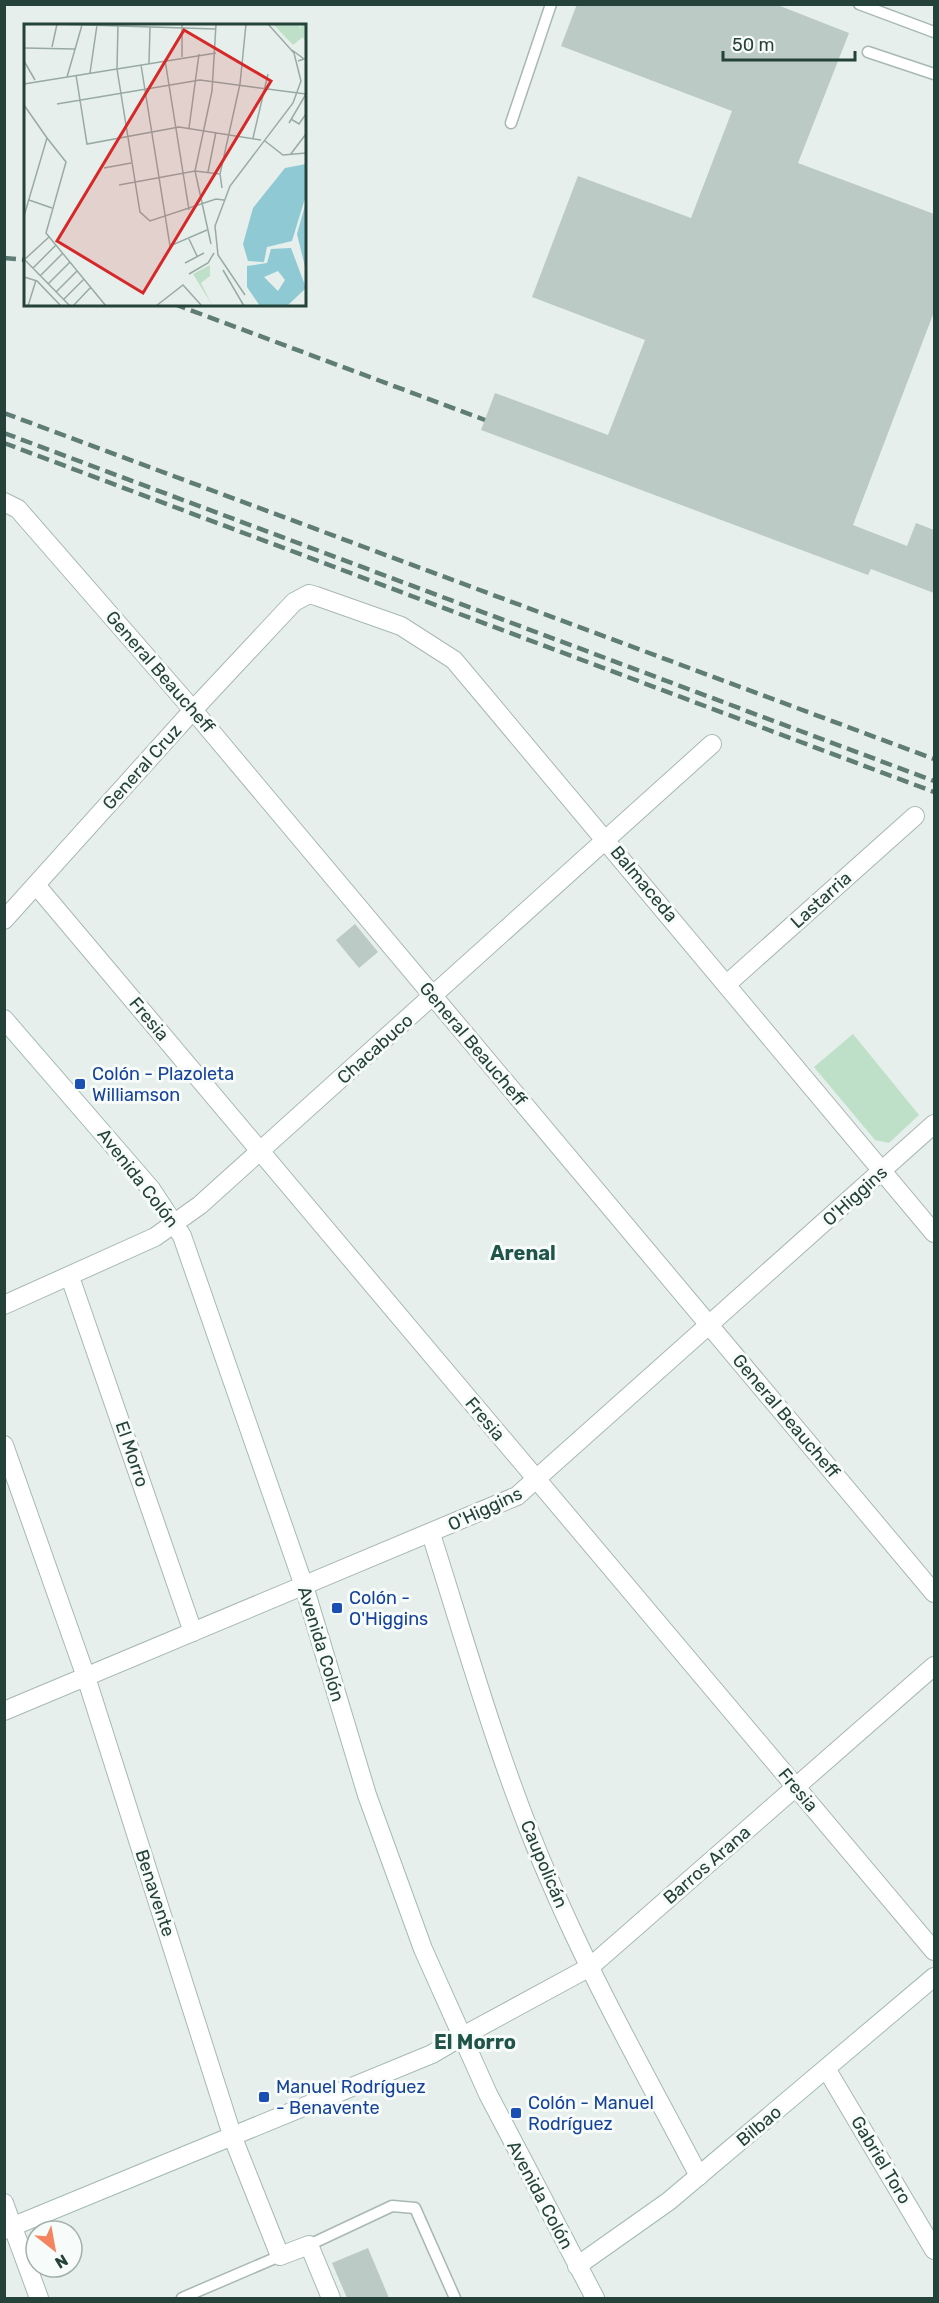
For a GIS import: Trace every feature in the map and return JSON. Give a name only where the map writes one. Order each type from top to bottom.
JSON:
[{"type":"street","name":"General Beaucheff","points":[[4,502],[18,509],[193,710],[934,1593]]},
{"type":"street","name":"General Cruz","points":[[4,920],[193,710],[294,602],[309,594]]},
{"type":"street","name":"Balmaceda","points":[[309,594],[400,626],[454,660],[934,1233]]},
{"type":"street","name":"Chacabuco","points":[[4,1305],[70,1277],[176,1224],[712,744]]},
{"type":"street","name":"Lastarria","points":[[727,984],[915,816]]},
{"type":"street","name":"Fresia","points":[[36,885],[934,1952]]},
{"type":"street","name":"Avenida Colón","points":[[4,1019],[143,1180],[176,1224],[189,1252],[304,1586],[394,1874],[423,1949],[461,2037],[595,2298]]},
{"type":"street","name":"O'Higgins","points":[[4,1711],[431,1534],[517,1496],[537,1481],[711,1326],[934,1124]]},
{"type":"street","name":"El Morro","points":[[70,1277],[193,1632]]},
{"type":"street","name":"Benavente","points":[[4,1445],[86,1677],[232,2138],[280,2256]]},
{"type":"street","name":"Caupolicán","points":[[431,1534],[517,1799],[550,1882],[590,1967],[699,2176]]},
{"type":"street","name":"Barros Arana","points":[[8,2228],[432,2054],[590,1967],[934,1666]]},
{"type":"street","name":"Bilbao","points":[[577,2266],[653,2213],[699,2176],[827,2070],[934,1977]]},
{"type":"street","name":"Gabriel Toro","points":[[827,2070],[934,2250]]},
{"type":"street","points":[[4,2203],[8,2228],[39,2298]]},
{"type":"street","points":[[280,2256],[309,2245],[331,2298]]},
{"type":"lane","points":[[511,123],[551,4]]},
{"type":"lane","points":[[859,4],[934,32]]},
{"type":"lane","points":[[868,52],[934,74]]},
{"type":"lane","points":[[309,2245],[392,2206],[415,2208],[454,2298]]},
{"type":"lane","points":[[182,2298],[280,2256]]},
{"type":"green space","points":[[853,1034],[919,1115],[889,1143],[875,1140],[814,1067]]},
{"type":"building","points":[[577,4],[775,4],[849,33],[798,163],[934,214],[934,312],[853,525],[907,546],[916,523],[934,530],[934,593],[871,569],[868,575],[481,430],[495,393],[608,435],[645,340],[532,297],[578,176],[691,218],[732,111],[561,46]]},
{"type":"building","points":[[355,924],[378,952],[359,968],[336,940]]},
{"type":"building","points":[[368,2248],[389,2298],[347,2298],[332,2263]]},
{"type":"railway","points":[[4,258],[24,260]]},
{"type":"railway","points":[[179,306],[485,420]]},
{"type":"railway","points":[[4,413],[934,759]]},
{"type":"railway","points":[[4,433],[934,781]]},
{"type":"railway","points":[[4,443],[934,792]]},
{"type":"place","name":"Colón - Plazoleta Williamson","points":[[80,1084]]},
{"type":"place","name":"Colón - O'Higgins","points":[[337,1608]]},
{"type":"place","name":"Manuel Rodríguez - Benavente","points":[[264,2097]]},
{"type":"place","name":"Colón - Manuel Rodríguez","points":[[516,2113]]},
{"type":"district","name":"Arenal","points":[[523,1253]]},
{"type":"district","name":"El Morro","points":[[475,2042]]}]
